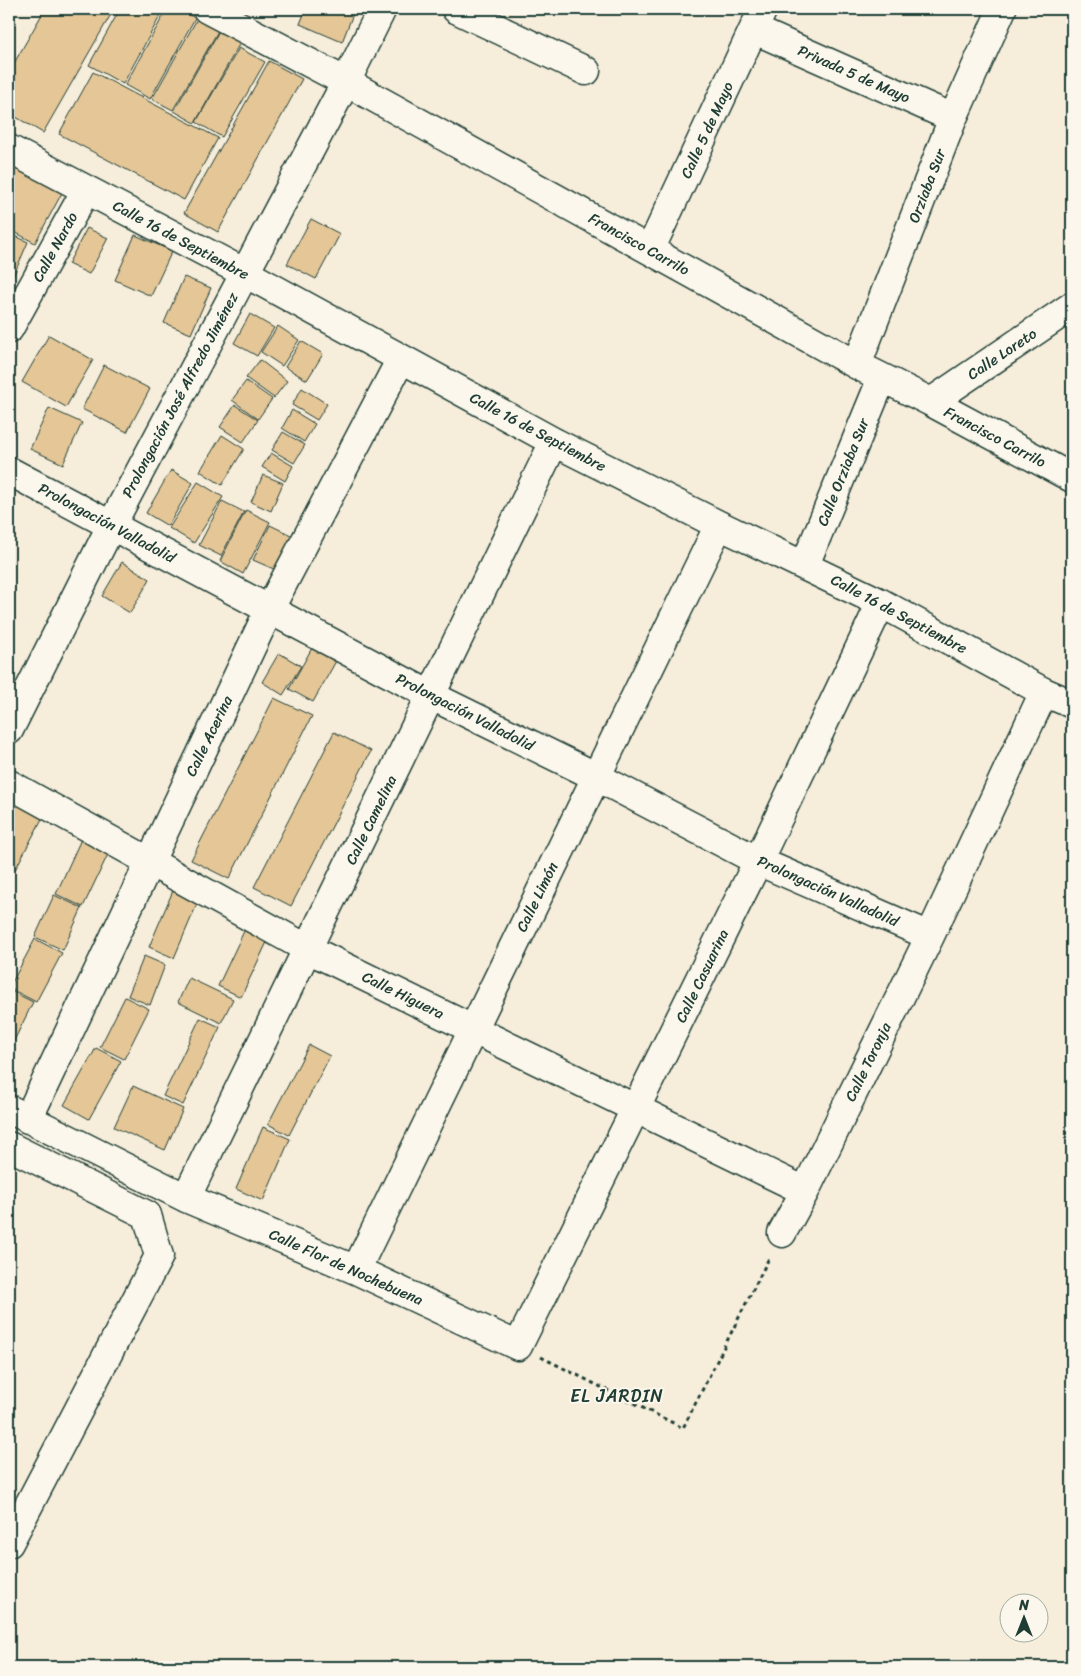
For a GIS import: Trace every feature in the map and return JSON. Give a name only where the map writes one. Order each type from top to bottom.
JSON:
[{"type":"street","name":"Francisco Carrilo","points":[[207,9],[346,82],[857,365],[931,402],[1072,478]]},
{"type":"street","name":"Prolongación José Alfredo Jiménez","points":[[9,730],[111,526],[346,82],[382,9]]},
{"type":"street","points":[[456,9],[586,71]]},
{"type":"street","name":"Orziaba Sur","points":[[857,365],[953,118],[1002,9]]},
{"type":"street","name":"Privada 5 de Mayo","points":[[759,19],[953,118]]},
{"type":"street","name":"Calle 5 de Mayo","points":[[650,250],[759,19]]},
{"type":"street","name":"Calle 16 de Septiembre","points":[[9,149],[245,273],[554,442],[719,525],[881,603],[1044,692],[1072,704]]},
{"type":"street","name":"Calle Nardo","points":[[9,330],[86,190]]},
{"type":"street","name":"Calle Loreto","points":[[931,402],[1072,306]]},
{"type":"street","name":"Calle Acerina","points":[[18,1114],[149,860],[269,610],[401,359]]},
{"type":"street","name":"Calle Orziaba Sur","points":[[805,566],[882,378]]},
{"type":"street","name":"Calle Camelina","points":[[186,1198],[554,442]]},
{"type":"street","name":"Prolongación Valladolid","points":[[9,471],[432,696],[595,776],[758,861],[930,936]]},
{"type":"street","name":"Calle Limón","points":[[356,1270],[474,1030],[595,776],[719,525]]},
{"type":"street","name":"Calle Casuarina","points":[[518,1346],[758,861],[881,603]]},
{"type":"street","name":"Calle Toronja","points":[[782,1233],[805,1191],[930,936],[1044,692]]},
{"type":"street","name":"Calle Higuera","points":[[9,784],[308,948],[805,1191]]},
{"type":"street","name":"Calle Flor de Nochebuena","points":[[18,1114],[186,1198],[356,1270],[518,1346]]},
{"type":"street","points":[[9,1146],[147,1215],[158,1256],[9,1543]]},
{"type":"path","points":[[518,1346],[683,1428],[782,1233]]},
{"type":"building","points":[[45,9],[114,9],[43,133],[9,113],[9,72]]},
{"type":"building","points":[[120,9],[164,9],[123,84],[89,65]]},
{"type":"building","points":[[167,9],[178,9],[195,18],[150,99],[125,85]]},
{"type":"building","points":[[306,9],[355,9],[342,42],[300,24]]},
{"type":"building","points":[[197,19],[218,31],[173,110],[152,99]]},
{"type":"building","points":[[219,31],[240,43],[195,123],[174,111]]},
{"type":"building","points":[[239,48],[265,62],[222,137],[196,122]]},
{"type":"building","points":[[269,61],[302,79],[218,232],[184,213]]},
{"type":"building","points":[[93,72],[218,138],[184,200],[59,134]]},
{"type":"building","points":[[9,163],[63,191],[35,243],[9,229]]},
{"type":"building","points":[[311,219],[340,234],[316,279],[287,264]]},
{"type":"building","points":[[87,228],[108,238],[89,274],[68,264]]},
{"type":"building","points":[[9,233],[28,242],[9,286]]},
{"type":"building","points":[[135,235],[172,251],[151,296],[115,280]]},
{"type":"building","points":[[184,277],[211,288],[191,334],[164,323]]},
{"type":"building","points":[[250,314],[274,328],[257,356],[234,343]]},
{"type":"building","points":[[278,326],[299,340],[282,366],[261,352]]},
{"type":"building","points":[[49,335],[93,360],[66,407],[22,382]]},
{"type":"building","points":[[301,341],[323,354],[307,380],[285,367]]},
{"type":"building","points":[[260,360],[287,381],[274,398],[246,378]]},
{"type":"building","points":[[104,365],[150,389],[127,432],[82,409]]},
{"type":"building","points":[[246,381],[272,399],[258,419],[232,400]]},
{"type":"building","points":[[302,388],[327,404],[317,420],[292,405]]},
{"type":"building","points":[[235,405],[258,420],[243,442],[220,427]]},
{"type":"building","points":[[49,408],[82,423],[63,464],[30,449]]},
{"type":"building","points":[[292,410],[315,424],[304,442],[282,428]]},
{"type":"building","points":[[283,432],[305,445],[294,463],[272,450]]},
{"type":"building","points":[[222,435],[244,449],[222,485],[200,471]]},
{"type":"building","points":[[271,453],[293,466],[285,481],[262,467]]},
{"type":"building","points":[[171,470],[193,483],[168,526],[146,513]]},
{"type":"building","points":[[263,475],[283,483],[271,511],[251,502]]},
{"type":"building","points":[[198,482],[223,497],[194,543],[169,528]]},
{"type":"building","points":[[222,501],[244,512],[221,556],[199,545]]},
{"type":"building","points":[[246,510],[270,522],[243,574],[220,561]]},
{"type":"building","points":[[270,525],[293,536],[276,570],[253,560]]},
{"type":"building","points":[[122,562],[150,579],[130,613],[102,596]]},
{"type":"building","points":[[312,648],[336,661],[313,702],[289,689]]},
{"type":"building","points":[[279,653],[301,666],[283,695],[262,682]]},
{"type":"building","points":[[274,698],[312,716],[229,879],[191,860]]},
{"type":"building","points":[[334,732],[371,751],[291,906],[254,887]]},
{"type":"building","points":[[15,803],[43,817],[9,881],[9,815]]},
{"type":"building","points":[[82,837],[110,850],[83,907],[56,894]]},
{"type":"building","points":[[175,886],[200,897],[174,958],[149,947]]},
{"type":"building","points":[[54,895],[82,908],[63,950],[35,937]]},
{"type":"building","points":[[245,929],[268,940],[241,997],[218,986]]},
{"type":"building","points":[[35,939],[62,953],[36,1002],[9,988]]},
{"type":"building","points":[[144,956],[165,965],[150,1005],[128,996]]},
{"type":"building","points":[[189,978],[233,999],[221,1023],[178,1002]]},
{"type":"building","points":[[9,990],[33,1002],[9,1051]]},
{"type":"building","points":[[125,997],[149,1009],[124,1059],[100,1047]]},
{"type":"building","points":[[200,1018],[220,1027],[183,1105],[163,1096]]},
{"type":"building","points":[[309,1045],[330,1056],[289,1135],[268,1124]]},
{"type":"building","points":[[96,1048],[121,1061],[89,1119],[64,1105]]},
{"type":"building","points":[[133,1086],[183,1109],[165,1150],[114,1127]]},
{"type":"building","points":[[263,1127],[290,1139],[263,1201],[236,1189]]},
{"type":"district","name":"EL JARDIN","points":[[617,1396]]}]
